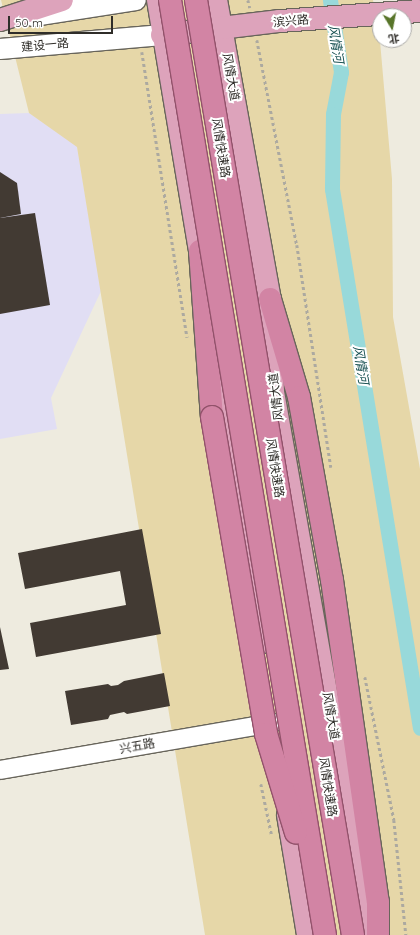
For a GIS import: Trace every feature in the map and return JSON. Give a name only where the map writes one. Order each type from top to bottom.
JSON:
[{"type":"highway","points":[[170,0],[318,930]]},
{"type":"highway","name":"风情快速路","points":[[196,0],[353,935]]},
{"type":"highway","points":[[200,251],[212,417],[266,734],[318,930]]},
{"type":"highway","points":[[270,299],[299,398],[332,580],[378,902],[378,935]]},
{"type":"main road","points":[[0,21],[62,0]]},
{"type":"main road","points":[[0,21],[136,0]]},
{"type":"main road","points":[[158,0],[162,35],[207,288],[273,723],[318,930]]},
{"type":"main road","name":"风情大道","points":[[216,0],[270,299],[273,392],[369,935]]},
{"type":"main road","name":"滨兴路","points":[[162,35],[280,21],[373,13],[420,11]]},
{"type":"main road","name":"建设一路","points":[[0,49],[162,35]]},
{"type":"street","name":"兴五路","points":[[0,770],[273,723]]},
{"type":"path","points":[[248,0],[297,245],[332,473]]},
{"type":"path","points":[[365,675],[394,820],[406,935]]},
{"type":"shaded area","points":[[1,0],[373,0],[374,8],[372,8],[372,48],[381,48],[392,179],[393,317],[420,469],[420,935],[205,935],[77,147],[29,113]]},
{"type":"shaded area","points":[[29,113],[77,146],[101,291],[51,398],[57,429],[0,439],[0,114]]},
{"type":"building","points":[[0,172],[17,183],[21,214],[0,218]]},
{"type":"building","points":[[35,213],[50,305],[0,314],[0,218]]},
{"type":"building","points":[[142,529],[161,634],[36,657],[30,623],[126,605],[120,571],[25,589],[18,553]]},
{"type":"building","points":[[0,627],[9,669],[0,670]]},
{"type":"building","points":[[164,673],[170,706],[127,714],[124,712],[110,715],[108,719],[71,725],[65,691],[108,684],[111,686],[118,685],[124,681]]},
{"type":"waterway","name":"风情河","points":[[330,0],[341,72],[333,114],[332,189],[420,728]]}]
